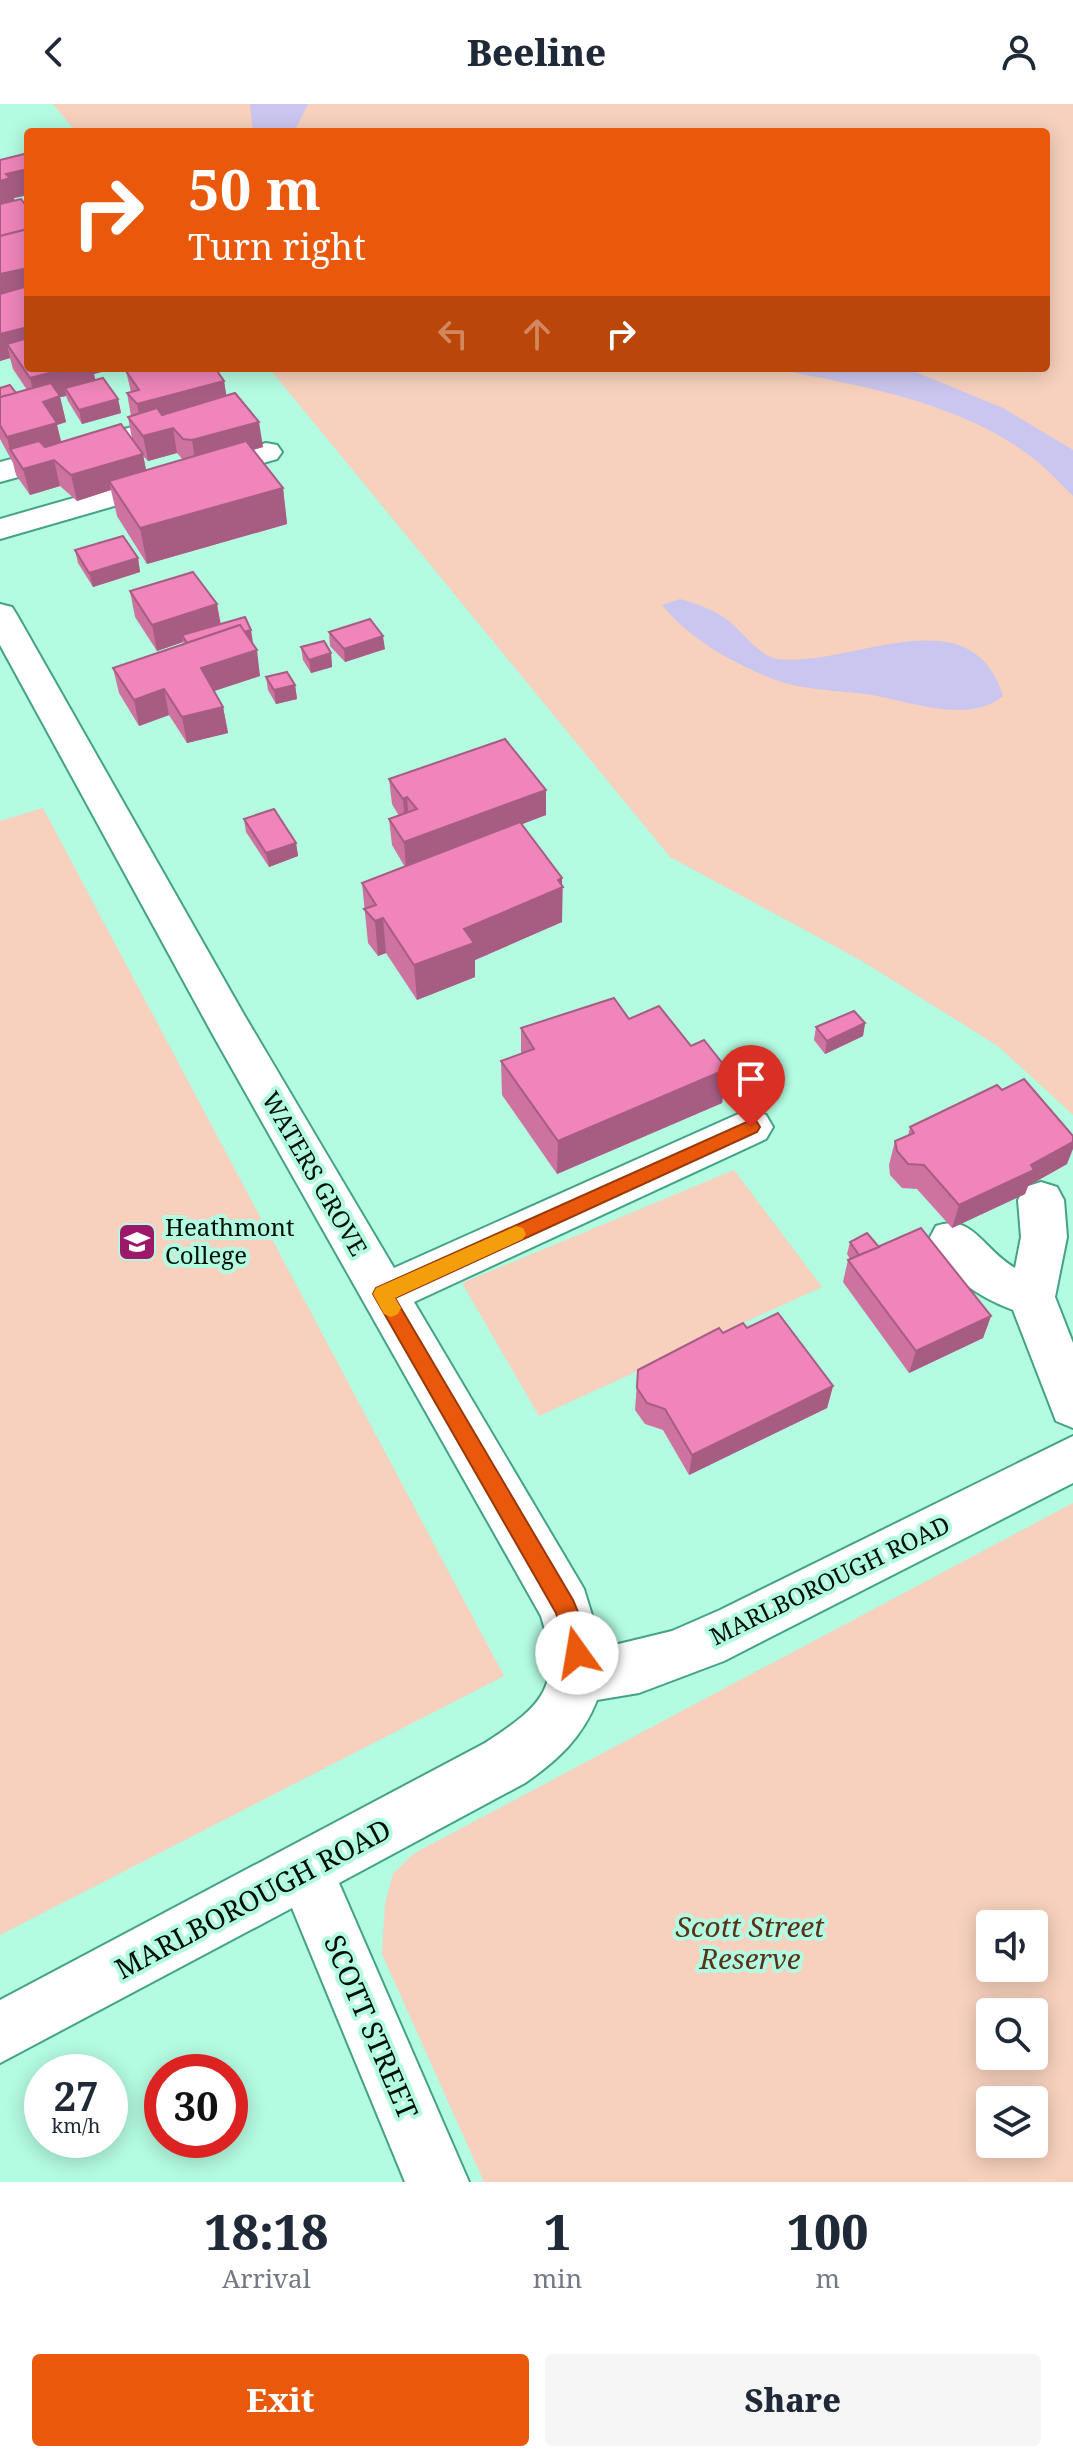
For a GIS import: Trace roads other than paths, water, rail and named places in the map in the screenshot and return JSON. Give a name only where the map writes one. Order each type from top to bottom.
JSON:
[{"type":"street","points":[[0,472],[147,432]]},
{"type":"street","points":[[0,529],[266,452]]},
{"type":"street","name":"WATERS GROVE","points":[[0,615],[228,1024],[565,1607],[573,1628],[578,1675],[575,1691],[554,1726],[538,1742],[505,1763]]},
{"type":"street","points":[[383,1294],[751,1127]]},
{"type":"street","points":[[1041,1200],[1044,1237],[1032,1297],[1073,1406]]},
{"type":"street","points":[[952,1239],[973,1267],[1006,1287],[1032,1297]]},
{"type":"street","name":"MARLBOROUGH ROAD","points":[[578,1675],[597,1677],[635,1670],[689,1649],[820,1587],[1073,1458]]},
{"type":"street","name":"MARLBOROUGH ROAD","points":[[0,2033],[505,1763]]},
{"type":"street","name":"SCOTT STREET","points":[[305,1871],[437,2182]]},
{"type":"place","name":"Heathmont College","points":[[137,1242]]},
{"type":"park label","name":"Scott Street Reserve","points":[[750,1943]]}]
